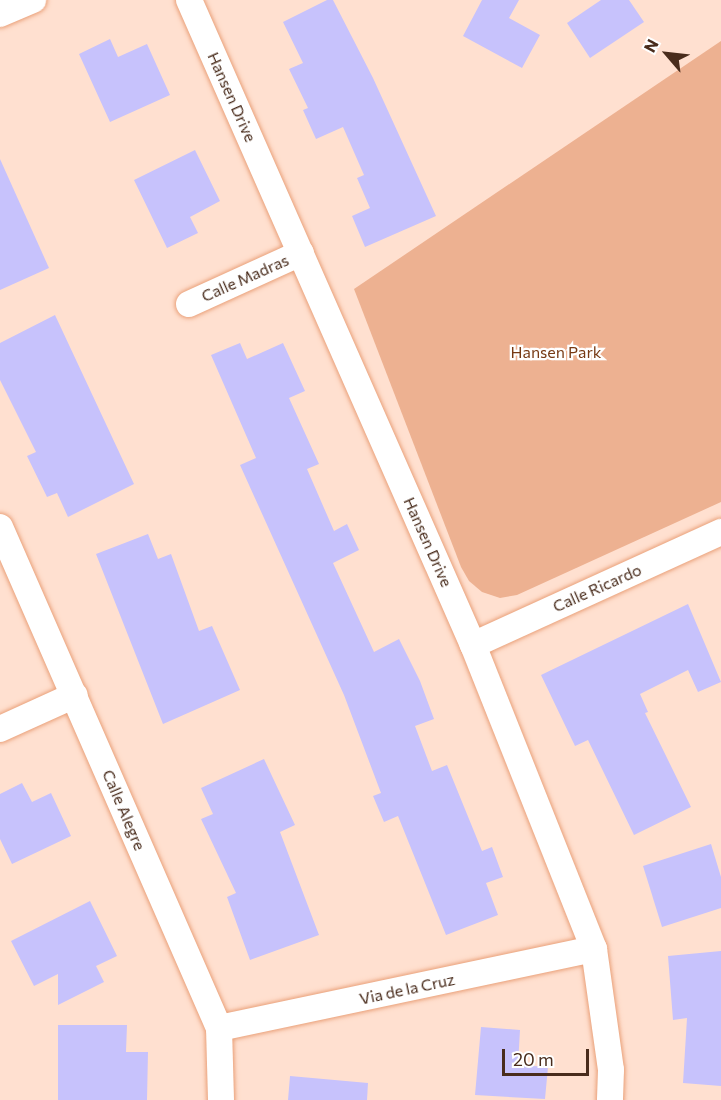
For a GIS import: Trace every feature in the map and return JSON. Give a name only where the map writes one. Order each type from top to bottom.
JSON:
[{"type":"street","points":[[0,14],[33,0]]},
{"type":"street","name":"Hansen Drive","points":[[189,0],[473,645],[594,949],[611,1070],[610,1100]]},
{"type":"street","name":"Calle Madras","points":[[189,304],[301,253]]},
{"type":"street","name":"Calle Alegre","points":[[0,527],[219,1028],[221,1100]]},
{"type":"street","name":"Calle Ricardo","points":[[473,645],[721,532]]},
{"type":"street","points":[[0,729],[75,695]]},
{"type":"street","name":"Via de la Cruz","points":[[219,1028],[594,949]]},
{"type":"green space","name":"Hansen Park","points":[[721,41],[721,502],[517,595],[500,598],[482,592],[469,581],[461,567],[354,289]]},
{"type":"building","points":[[327,0],[333,0],[373,78],[436,216],[365,247],[352,216],[370,208],[357,178],[364,175],[343,127],[316,139],[303,110],[308,108],[289,69],[303,63],[283,22]]},
{"type":"building","points":[[482,0],[519,0],[509,18],[540,35],[522,68],[463,36]]},
{"type":"building","points":[[601,0],[629,0],[644,22],[590,58],[567,23]]},
{"type":"building","points":[[110,39],[118,57],[147,44],[170,95],[110,122],[79,54]]},
{"type":"building","points":[[195,150],[220,201],[190,217],[198,233],[167,248],[134,180]]},
{"type":"building","points":[[0,159],[49,268],[0,290]]},
{"type":"building","points":[[55,315],[134,484],[68,517],[57,493],[47,497],[27,456],[36,452],[0,380],[0,343]]},
{"type":"building","points":[[240,343],[247,359],[283,343],[305,391],[289,398],[319,464],[307,469],[334,531],[347,524],[359,550],[333,563],[374,652],[399,639],[420,681],[434,719],[415,726],[432,771],[447,765],[482,851],[492,847],[503,877],[486,883],[498,915],[446,935],[398,816],[384,822],[373,796],[381,793],[344,695],[240,465],[256,458],[211,355]]},
{"type":"building","points":[[148,534],[158,559],[171,554],[199,631],[212,626],[240,690],[163,724],[96,554]]},
{"type":"building","points":[[688,604],[721,682],[698,692],[688,670],[640,694],[648,712],[645,713],[691,807],[634,835],[588,740],[575,746],[541,675]]},
{"type":"building","points":[[264,759],[295,825],[280,832],[319,935],[250,960],[227,897],[236,893],[201,819],[213,814],[201,788]]},
{"type":"building","points":[[22,783],[32,802],[51,793],[71,836],[12,864],[0,839],[0,794]]},
{"type":"building","points":[[711,844],[721,877],[721,908],[662,927],[643,866]]},
{"type":"building","points":[[90,901],[117,956],[96,966],[104,982],[58,1005],[58,974],[34,986],[11,941]]},
{"type":"building","points":[[721,951],[721,1086],[683,1083],[687,1018],[673,1020],[668,956]]},
{"type":"building","points":[[58,1025],[127,1025],[126,1052],[148,1052],[147,1100],[58,1100]]},
{"type":"building","points":[[481,1027],[520,1030],[518,1065],[548,1067],[545,1099],[475,1095]]},
{"type":"building","points":[[290,1076],[368,1083],[367,1100],[288,1100]]}]
